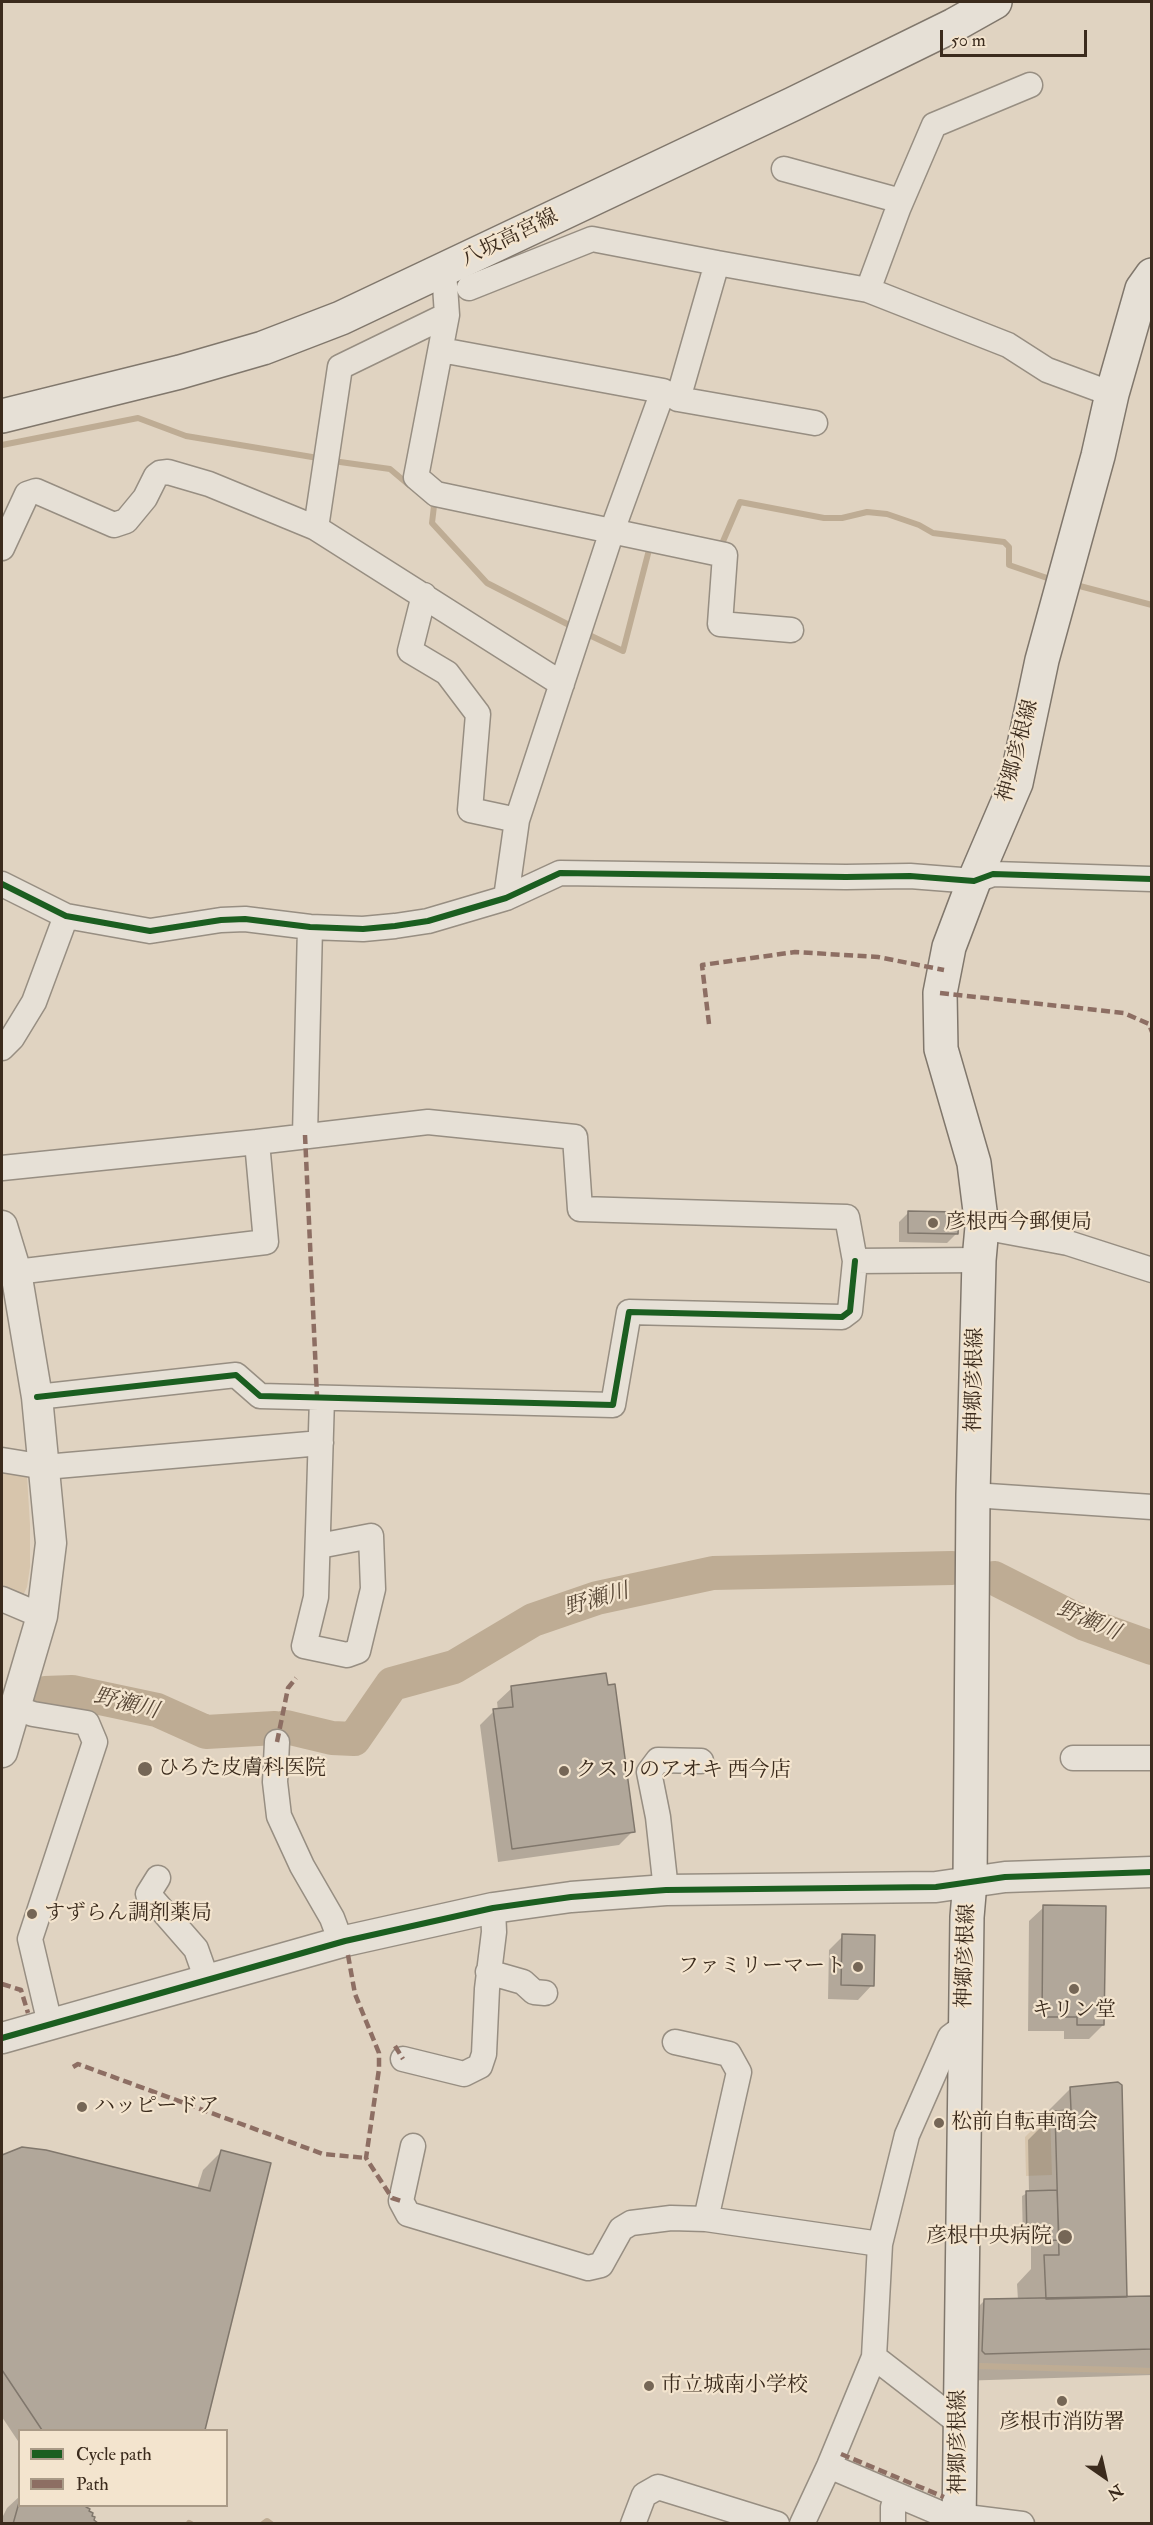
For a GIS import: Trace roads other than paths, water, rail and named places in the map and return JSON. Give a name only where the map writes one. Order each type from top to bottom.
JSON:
[{"type":"main road","name":"八坂高宮線","points":[[2,416],[180,372],[263,348],[341,318],[457,280],[793,104],[943,31],[996,2]]},
{"type":"main road","name":"神郷彦根線","points":[[959,2520],[958,2422],[967,1917],[970,1882],[968,1845],[973,1495],[979,1260],[982,1227],[974,1163],[941,1049],[940,993],[949,947],[974,881],[1016,783],[1042,660],[1098,456],[1112,394],[1142,289],[1152,275]]},
{"type":"street","points":[[868,290],[934,125],[1030,86]]},
{"type":"street","points":[[784,169],[902,201]]},
{"type":"street","points":[[791,630],[720,624],[725,555],[436,494],[416,477],[447,315],[457,280],[592,239],[868,290],[1008,345],[1047,370],[1112,394]]},
{"type":"street","points":[[506,898],[517,820],[612,531],[670,395],[717,263]]},
{"type":"street","points":[[316,528],[340,367],[447,315]]},
{"type":"street","points":[[441,351],[815,423]]},
{"type":"street","points":[[2,548],[27,494],[36,491],[114,525],[126,521],[145,498],[156,476],[168,472],[209,484],[316,528],[562,684]]},
{"type":"street","points":[[424,595],[410,651],[447,673],[478,714],[470,810],[517,820]]},
{"type":"street","points":[[2,884],[66,916],[150,931],[221,920],[245,919],[310,927],[363,929],[395,926],[428,921],[506,898],[560,873],[910,876],[974,881],[993,873],[1152,879]]},
{"type":"street","points":[[2,1048],[12,1038],[34,1002],[66,916]]},
{"type":"street","points":[[305,1135],[310,927]]},
{"type":"street","points":[[2,1168],[428,1122],[575,1137],[580,1209],[847,1217],[855,1261],[850,1311],[842,1317],[629,1312],[614,1405],[260,1396],[236,1375],[37,1397]]},
{"type":"street","points":[[16,1272],[266,1242],[257,1142]]},
{"type":"street","points":[[2,1226],[16,1272],[37,1397],[51,1543],[42,1616],[2,1752]]},
{"type":"street","points":[[982,1227],[1068,1243],[1152,1270]]},
{"type":"street","points":[[855,1261],[979,1260]]},
{"type":"street","points":[[319,1546],[371,1536],[373,1589],[358,1651],[347,1655],[304,1646],[316,1597],[322,1398]]},
{"type":"street","points":[[2,1460],[45,1467],[321,1443]]},
{"type":"street","points":[[973,1495],[1152,1507]]},
{"type":"street","points":[[2,1599],[42,1616]]},
{"type":"street","points":[[16,1708],[33,1714],[87,1723],[95,1742],[30,1940],[50,2024]]},
{"type":"street","points":[[278,1742],[275,1782],[279,1816],[302,1866],[332,1918],[341,1942]]},
{"type":"street","points":[[1072,1758],[1152,1758]]},
{"type":"street","points":[[666,1890],[658,1817],[649,1772],[658,1760],[701,1761]]},
{"type":"street","points":[[2,2038],[341,1942],[493,1908],[571,1897],[666,1890],[936,1887],[1005,1877],[1152,1872]]},
{"type":"street","points":[[158,1878],[148,1894],[196,1949],[207,1980]]},
{"type":"street","points":[[403,2059],[464,2074],[480,2066],[484,2054],[488,1972],[494,1932],[493,1908]]},
{"type":"street","points":[[488,1972],[523,1982],[534,1992],[545,1993]]},
{"type":"street","points":[[802,2523],[829,2466],[874,2357],[880,2244],[907,2135],[950,2037],[966,2026]]},
{"type":"street","points":[[675,2042],[729,2054],[739,2072],[706,2219]]},
{"type":"street","points":[[413,2146],[401,2201],[408,2214],[588,2268],[601,2265],[621,2229],[631,2223],[671,2218],[706,2219],[880,2244]]},
{"type":"street","points":[[874,2357],[958,2422]]},
{"type":"street","points":[[829,2466],[959,2520],[1022,2523]]},
{"type":"street","points":[[633,2523],[644,2495],[658,2487],[741,2519],[777,2523]]},
{"type":"street","points":[[892,2523],[893,2506],[897,2496]]},
{"type":"waterway","points":[[2,445],[138,418],[186,436],[318,458]]},
{"type":"waterway","points":[[333,461],[390,469],[409,485]]},
{"type":"waterway","points":[[429,501],[434,506],[432,523],[487,583],[575,628]]},
{"type":"waterway","points":[[721,546],[740,502],[824,518],[842,518],[867,512],[887,514],[919,525],[933,533],[1004,542],[1009,547],[1009,565],[1053,580]]},
{"type":"waterway","points":[[587,634],[623,651],[650,546]]},
{"type":"waterway","points":[[1072,584],[1152,605]]},
{"type":"waterway","name":"野瀬川","points":[[286,1727],[332,1738],[354,1739],[392,1684],[454,1667],[533,1620],[597,1598],[713,1573],[952,1568]]},
{"type":"waterway","name":"野瀬川","points":[[994,1578],[1085,1624],[1152,1648]]},
{"type":"waterway","name":"野瀬川","points":[[45,1693],[72,1692],[157,1710],[206,1732],[275,1728]]},
{"type":"waterway","points":[[978,2366],[1152,2371]]},
{"type":"waterway","points":[[263,2524],[267,2521],[271,2524]]},
{"type":"place","name":"彦根西今郵便局","points":[[933,1223]]},
{"type":"place","name":"ひろた皮膚科医院","points":[[145,1769]]},
{"type":"place","name":"クスリのアオキ 西今店","points":[[564,1771]]},
{"type":"place","name":"すずらん調剤薬局","points":[[32,1914]]},
{"type":"place","name":"ファミリーマート","points":[[858,1967]]},
{"type":"place","name":"キリン堂","points":[[1074,1989]]},
{"type":"place","name":"ハッピードア","points":[[82,2107]]},
{"type":"place","name":"松前自転車商会","points":[[939,2123]]},
{"type":"place","name":"彦根中央病院","points":[[1065,2237]]},
{"type":"place","name":"市立城南小学校","points":[[649,2386]]},
{"type":"place","name":"彦根市消防署","points":[[1062,2401]]}]
